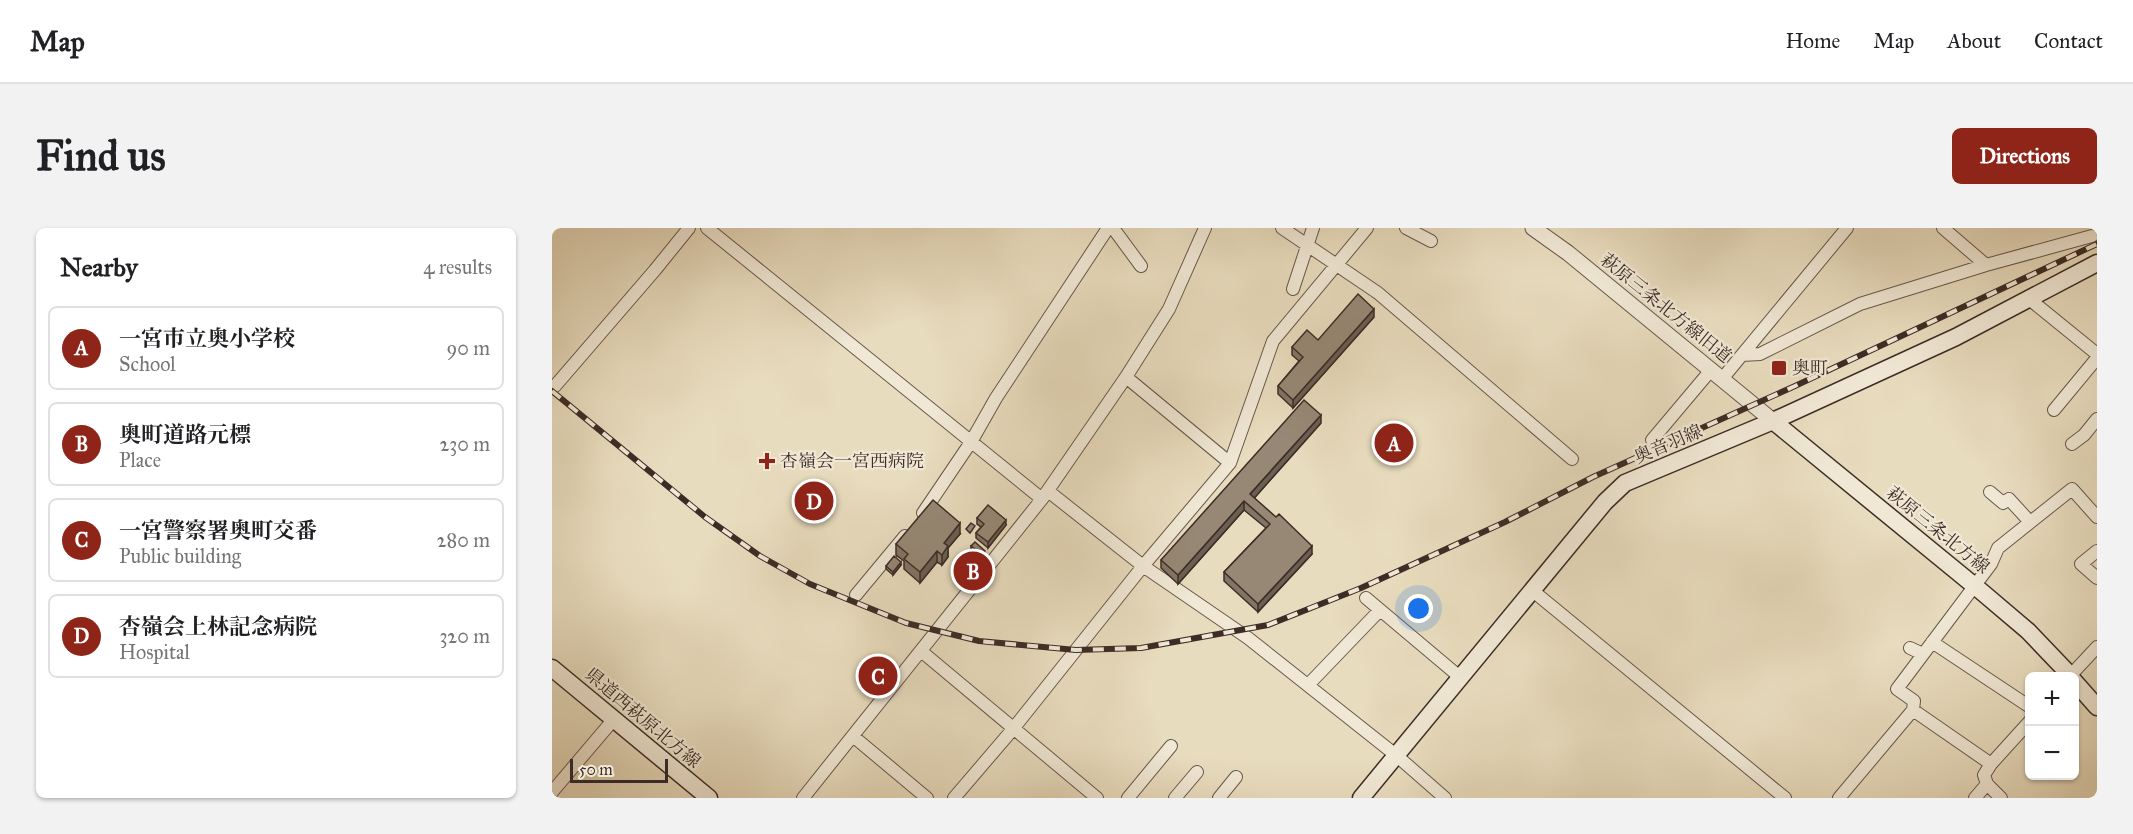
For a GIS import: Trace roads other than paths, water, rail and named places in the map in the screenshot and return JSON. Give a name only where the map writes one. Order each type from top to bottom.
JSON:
[{"type":"main road","name":"奥音羽線","points":[[1362,798],[1605,501],[1625,483],[1773,421],[1956,337],[2096,264]]},
{"type":"main road","name":"萩原三条北方線","points":[[1773,421],[1975,586],[2028,632],[2066,672]]},
{"type":"main road","name":"県道西萩原北方線","points":[[552,668],[709,798]]},
{"type":"main road","points":[[2079,687],[2097,707]]},
{"type":"street","points":[[555,386],[689,228]]},
{"type":"street","points":[[707,228],[970,442],[1248,638],[1397,756],[1445,798]]},
{"type":"street","points":[[856,595],[930,504],[996,398],[1108,228]]},
{"type":"street","points":[[1113,228],[1141,266]]},
{"type":"street","points":[[803,798],[1045,495],[1126,377],[1169,309],[1205,228]]},
{"type":"street","points":[[1282,228],[1378,293],[1572,459]]},
{"type":"street","points":[[1293,289],[1313,228]]},
{"type":"street","points":[[954,798],[1230,463],[1273,341],[1367,228]]},
{"type":"street","points":[[1406,228],[1431,241]]},
{"type":"street","name":"萩原三条北方線旧道","points":[[1533,228],[1568,253],[1773,421]]},
{"type":"street","points":[[1652,440],[1717,375],[1742,355],[1846,228]]},
{"type":"street","points":[[1943,228],[1986,265]]},
{"type":"street","points":[[1742,355],[1760,354],[1860,304],[1986,265],[2092,236]]},
{"type":"street","points":[[2028,298],[2097,356],[2054,410]]},
{"type":"street","points":[[1126,377],[1230,463]]},
{"type":"street","points":[[2072,444],[2084,435],[2097,419]]},
{"type":"street","points":[[1839,798],[1913,710],[1914,701],[1897,689],[1991,564],[1998,548],[2072,489],[2097,517]]},
{"type":"street","points":[[1990,492],[2003,503],[2009,499],[2030,522]]},
{"type":"street","points":[[2097,551],[2081,564],[2097,578]]},
{"type":"street","points":[[1533,591],[1785,798]]},
{"type":"street","points":[[1366,598],[1461,678]]},
{"type":"street","points":[[1308,686],[1380,610]]},
{"type":"street","points":[[1932,642],[2025,704]]},
{"type":"street","points":[[2074,672],[2097,647]]},
{"type":"street","points":[[1910,648],[1923,654]]},
{"type":"street","points":[[921,651],[1089,796]]},
{"type":"street","points":[[1913,710],[1991,764]]},
{"type":"street","points":[[552,792],[614,719]]},
{"type":"street","points":[[2001,798],[1987,784],[1984,775],[2025,726]]},
{"type":"street","points":[[854,737],[927,798]]},
{"type":"street","points":[[1128,798],[1171,747]]},
{"type":"street","points":[[1175,798],[1197,772]]},
{"type":"street","points":[[1219,798],[1236,777]]},
{"type":"street","points":[[1975,798],[1987,784]]},
{"type":"railway","points":[[552,391],[705,517],[760,556],[810,584],[906,623],[979,641],[1076,650],[1141,648],[1268,625],[1361,588],[1505,522],[1593,477],[1795,386],[2097,244]]},
{"type":"place","name":"奥町","points":[[1779,368]]},
{"type":"place","name":"一宮市立奥小学校","points":[[1394,443]]},
{"type":"place","name":"杏嶺会一宮西病院","points":[[767,461]]},
{"type":"place","name":"杏嶺会上林記念病院","points":[[814,501]]},
{"type":"place","name":"奥町道路元標","points":[[973,571]]},
{"type":"place","name":"一宮警察署奥町交番","points":[[878,676]]}]
